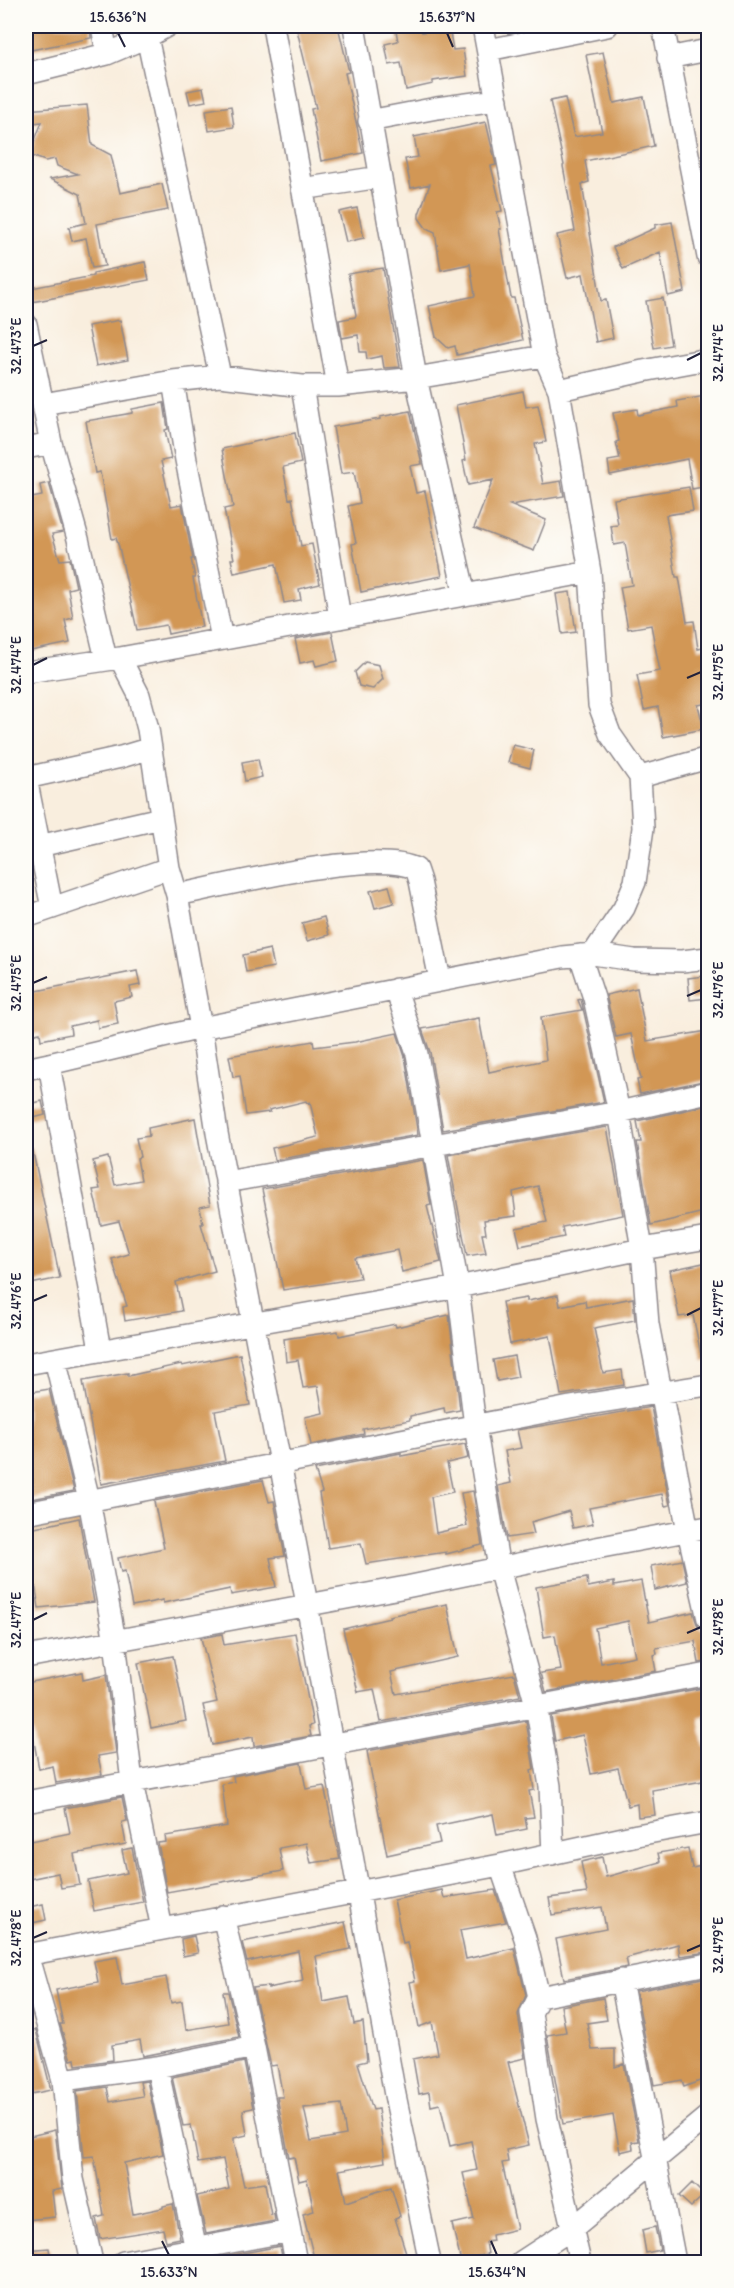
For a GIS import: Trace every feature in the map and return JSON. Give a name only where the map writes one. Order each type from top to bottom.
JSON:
[{"type":"street","points":[[102,26],[107,54]]},
{"type":"street","points":[[26,74],[107,54],[167,26]]},
{"type":"street","points":[[273,26],[338,386]]},
{"type":"street","points":[[354,26],[416,378],[465,595]]},
{"type":"street","points":[[483,26],[544,356],[559,390],[590,572],[599,705],[609,734],[640,777],[643,828],[635,882],[624,908],[587,955],[619,1112],[642,1249],[648,1324],[661,1394],[698,1529],[708,1620]]},
{"type":"street","points":[[488,50],[607,26]]},
{"type":"street","points":[[663,26],[708,257]]},
{"type":"street","points":[[147,37],[220,376]]},
{"type":"street","points":[[668,58],[708,50]]},
{"type":"street","points":[[369,121],[437,108],[497,100]]},
{"type":"street","points":[[302,189],[380,177]]},
{"type":"street","points":[[26,324],[51,443],[86,570],[113,658],[139,695],[151,748],[169,868],[177,895],[226,1182],[278,1463],[307,1604],[395,2095],[430,2262]]},
{"type":"street","points":[[43,404],[173,381],[220,376],[302,386],[338,386],[416,378],[544,356]]},
{"type":"street","points":[[559,390],[708,359]]},
{"type":"street","points":[[173,381],[186,460],[222,639]]},
{"type":"street","points":[[302,386],[340,618]]},
{"type":"street","points":[[26,448],[51,443]]},
{"type":"street","points":[[26,672],[590,572]]},
{"type":"street","points":[[52,908],[26,778],[151,748]]},
{"type":"street","points":[[640,777],[708,758]]},
{"type":"street","points":[[39,846],[161,818]]},
{"type":"street","points":[[177,895],[303,870],[358,863],[406,864],[416,869],[420,881],[440,980]]},
{"type":"street","points":[[26,917],[169,868]]},
{"type":"street","points":[[26,1069],[201,1029],[542,960],[587,955],[634,960],[682,961],[708,958]]},
{"type":"street","points":[[396,989],[417,1053],[458,1287],[475,1426],[499,1568],[536,1705],[550,1786],[553,1854]]},
{"type":"street","points":[[49,1064],[100,1350]]},
{"type":"street","points":[[226,1182],[619,1112],[708,1092]]},
{"type":"street","points":[[26,1364],[458,1287],[642,1249],[708,1238]]},
{"type":"street","points":[[55,1359],[89,1500],[115,1641],[132,1782],[162,1929]]},
{"type":"street","points":[[26,1513],[180,1485],[278,1463],[377,1446],[570,1407],[708,1385]]},
{"type":"street","points":[[26,1657],[698,1529]]},
{"type":"street","points":[[26,1802],[708,1674]]},
{"type":"street","points":[[92,2262],[73,2178],[63,2080],[27,1965],[162,1929],[223,1916],[500,1865],[708,1822]]},
{"type":"street","points":[[500,1865],[525,1938],[539,1997],[531,2013],[547,2119],[580,2262]]},
{"type":"street","points":[[223,1916],[254,2047],[296,2262]]},
{"type":"street","points":[[539,1997],[708,1964]]},
{"type":"street","points":[[621,1980],[675,2262]]},
{"type":"street","points":[[63,2080],[157,2067],[254,2047]]},
{"type":"street","points":[[157,2067],[196,2250]]},
{"type":"street","points":[[521,2262],[573,2228],[708,2116]]},
{"type":"street","points":[[123,2262],[196,2250],[290,2230]]},
{"type":"building","points":[[26,26],[90,26],[91,38],[26,51]]},
{"type":"building","points":[[296,26],[338,26],[349,72],[345,73],[363,153],[321,161],[311,109],[316,108]]},
{"type":"building","points":[[395,26],[421,26],[422,32],[449,27],[453,50],[463,49],[467,76],[433,81],[433,84],[406,90],[401,63],[389,65],[385,44],[398,41]]},
{"type":"building","points":[[603,52],[614,103],[644,97],[654,146],[585,161],[589,182],[582,184],[601,301],[606,300],[613,338],[596,342],[583,274],[567,278],[557,235],[575,231],[550,101],[565,98],[574,137],[602,132],[586,55]]},
{"type":"building","points":[[203,88],[206,101],[190,104],[187,91]]},
{"type":"building","points":[[87,105],[92,145],[111,155],[120,193],[162,184],[168,210],[97,224],[105,266],[92,268],[86,238],[72,241],[69,227],[86,223],[80,194],[50,179],[78,174],[57,166],[55,159],[45,161],[29,155],[42,122],[26,124],[26,110]]},
{"type":"building","points":[[231,106],[234,127],[209,131],[206,110]]},
{"type":"building","points":[[486,122],[496,165],[491,166],[502,211],[497,212],[501,229],[499,229],[511,298],[514,298],[523,340],[457,355],[455,346],[448,348],[436,337],[429,306],[475,296],[470,264],[441,270],[435,232],[426,228],[419,218],[430,184],[411,188],[405,159],[418,157],[414,137]]},
{"type":"building","points":[[357,208],[364,238],[346,242],[339,212]]},
{"type":"building","points":[[672,222],[685,292],[668,296],[660,252],[623,269],[613,247],[655,228],[655,225]]},
{"type":"building","points":[[145,262],[149,280],[26,303],[26,289],[93,276],[93,273]]},
{"type":"building","points":[[383,268],[400,367],[384,368],[382,356],[367,359],[366,352],[360,352],[358,335],[342,338],[339,320],[356,315],[348,274]]},
{"type":"building","points":[[663,298],[671,345],[654,348],[646,301]]},
{"type":"building","points":[[120,320],[128,360],[96,366],[88,326]]},
{"type":"building","points":[[523,391],[526,407],[538,405],[546,442],[535,444],[543,484],[561,481],[564,496],[510,505],[546,520],[534,551],[474,528],[493,480],[468,485],[456,405]]},
{"type":"building","points":[[705,396],[708,415],[708,455],[704,456],[708,486],[692,489],[687,459],[610,475],[608,461],[620,459],[613,413],[637,409],[638,415],[678,407],[677,401]]},
{"type":"building","points":[[164,403],[168,429],[165,430],[171,459],[161,461],[171,506],[182,504],[193,559],[191,559],[195,578],[193,578],[202,627],[168,634],[166,625],[137,630],[119,547],[116,538],[112,539],[100,472],[95,473],[86,421],[132,413],[132,409]]},
{"type":"building","points":[[410,411],[422,464],[410,466],[416,493],[425,491],[442,576],[361,592],[352,544],[356,543],[348,506],[360,503],[354,472],[341,474],[333,427]]},
{"type":"building","points":[[295,433],[301,463],[283,467],[289,499],[292,498],[301,546],[312,544],[320,584],[299,589],[301,600],[284,603],[276,564],[234,573],[231,559],[234,559],[224,509],[233,507],[222,449]]},
{"type":"building","points":[[49,483],[63,532],[52,534],[60,560],[70,559],[76,587],[68,589],[73,618],[65,620],[70,643],[26,652],[26,499],[42,496],[40,485]]},
{"type":"building","points":[[689,487],[693,511],[666,515],[676,577],[679,577],[687,622],[694,621],[698,649],[708,647],[708,703],[698,705],[704,729],[663,737],[658,707],[644,710],[637,675],[660,671],[651,625],[628,629],[620,587],[632,585],[625,543],[614,545],[611,526],[618,525],[614,499]]},
{"type":"building","points":[[570,592],[576,632],[562,634],[556,594]]},
{"type":"building","points":[[332,632],[338,661],[316,666],[314,660],[300,663],[295,639]]},
{"type":"building","points":[[365,662],[379,665],[383,679],[373,689],[359,686],[355,672]]},
{"type":"building","points":[[513,745],[534,750],[530,768],[508,762]]},
{"type":"building","points":[[258,759],[262,777],[245,781],[242,762]]},
{"type":"building","points":[[389,886],[394,903],[375,908],[370,891]]},
{"type":"building","points":[[324,917],[329,935],[307,941],[302,923]]},
{"type":"building","points":[[270,949],[274,967],[246,972],[243,955]]},
{"type":"building","points":[[137,971],[140,985],[130,987],[132,997],[114,1001],[118,1024],[98,1028],[97,1020],[70,1026],[71,1034],[41,1040],[40,1033],[26,1036],[26,993]]},
{"type":"building","points":[[705,976],[708,998],[690,1000],[688,978]]},
{"type":"building","points":[[637,988],[647,1041],[708,1031],[708,1080],[640,1094],[637,1080],[641,1079],[631,1034],[616,1037],[606,995]]},
{"type":"building","points":[[581,999],[604,1102],[443,1130],[430,1052],[422,1029],[479,1018],[489,1072],[546,1060],[541,1017],[582,1010],[578,1000]]},
{"type":"building","points":[[397,1033],[405,1057],[418,1135],[275,1160],[272,1148],[318,1137],[310,1102],[269,1110],[270,1112],[246,1115],[240,1076],[233,1077],[229,1056],[313,1041],[314,1047],[355,1042]]},
{"type":"building","points":[[42,1101],[45,1115],[26,1120],[26,1105]]},
{"type":"building","points":[[708,1105],[708,1211],[651,1225],[637,1142],[641,1142],[637,1121]]},
{"type":"building","points":[[195,1118],[210,1205],[200,1207],[203,1224],[201,1224],[215,1271],[176,1282],[182,1311],[125,1321],[123,1307],[127,1306],[112,1259],[129,1254],[119,1221],[101,1225],[93,1190],[100,1189],[93,1161],[108,1157],[115,1185],[141,1180],[136,1138],[149,1136],[148,1128]]},
{"type":"building","points":[[607,1127],[623,1215],[562,1227],[564,1237],[520,1246],[516,1228],[547,1222],[538,1186],[513,1192],[516,1216],[484,1220],[486,1234],[482,1234],[486,1253],[467,1256],[448,1155]]},
{"type":"building","points":[[32,1148],[60,1278],[26,1285],[26,1149]]},
{"type":"building","points":[[423,1160],[431,1205],[427,1206],[441,1262],[402,1272],[397,1250],[355,1258],[360,1278],[283,1290],[262,1189]]},
{"type":"building","points":[[708,1262],[708,1359],[702,1360],[693,1315],[679,1317],[670,1270]]},
{"type":"building","points":[[558,1295],[560,1306],[585,1301],[586,1307],[633,1298],[635,1320],[594,1328],[603,1373],[622,1370],[624,1385],[561,1395],[550,1336],[510,1344],[502,1302],[527,1298],[527,1301]]},
{"type":"building","points":[[449,1315],[460,1410],[445,1413],[444,1408],[410,1416],[410,1420],[363,1429],[364,1434],[311,1445],[305,1417],[323,1413],[318,1386],[303,1388],[298,1360],[286,1362],[284,1339],[338,1331],[339,1336],[395,1324],[396,1327]]},
{"type":"building","points":[[240,1354],[250,1405],[215,1411],[225,1461],[101,1484],[83,1381],[128,1373],[128,1376]]},
{"type":"building","points":[[514,1356],[518,1377],[497,1381],[493,1360]]},
{"type":"building","points":[[49,1389],[74,1491],[26,1500],[26,1393]]},
{"type":"building","points":[[651,1407],[670,1505],[665,1506],[662,1494],[589,1508],[593,1524],[573,1528],[569,1511],[531,1522],[534,1534],[507,1538],[498,1486],[511,1483],[505,1451],[521,1448],[517,1430]]},
{"type":"building","points":[[465,1444],[468,1458],[447,1463],[453,1492],[431,1497],[436,1533],[467,1526],[461,1493],[473,1491],[482,1545],[446,1554],[446,1552],[366,1564],[361,1543],[328,1548],[319,1493],[322,1492],[315,1470],[401,1453],[401,1456]]},
{"type":"building","points":[[263,1480],[269,1502],[274,1501],[285,1556],[270,1558],[276,1587],[231,1595],[230,1589],[163,1603],[163,1600],[132,1606],[125,1571],[121,1572],[118,1558],[164,1548],[154,1501]]},
{"type":"building","points":[[79,1518],[94,1602],[39,1608],[33,1572],[26,1573],[26,1530]]},
{"type":"building","points":[[682,1560],[687,1582],[655,1590],[651,1566]]},
{"type":"building","points":[[587,1578],[588,1587],[614,1582],[614,1586],[641,1581],[649,1622],[693,1612],[698,1627],[707,1631],[708,1662],[699,1663],[695,1641],[656,1648],[657,1654],[653,1655],[656,1671],[546,1692],[541,1673],[561,1670],[555,1635],[544,1637],[536,1587]],"holes":[[[628,1621],[635,1656],[601,1663],[595,1628]]]},
{"type":"building","points":[[447,1604],[458,1657],[391,1672],[396,1694],[514,1674],[520,1696],[381,1722],[374,1689],[358,1692],[343,1629],[390,1618],[389,1616]]},
{"type":"building","points":[[295,1633],[313,1725],[309,1726],[311,1736],[254,1746],[253,1737],[212,1745],[203,1705],[217,1702],[201,1638],[222,1634],[224,1645]]},
{"type":"building","points":[[173,1656],[186,1721],[151,1728],[138,1663]]},
{"type":"building","points":[[82,1672],[83,1680],[106,1675],[116,1753],[98,1756],[102,1775],[56,1783],[53,1766],[39,1769],[32,1731],[26,1732],[26,1683]]},
{"type":"building","points":[[708,1687],[708,1715],[699,1718],[704,1747],[708,1746],[708,1780],[652,1790],[655,1815],[638,1817],[637,1804],[628,1806],[618,1768],[591,1774],[583,1735],[555,1741],[551,1716]]},
{"type":"building","points":[[526,1721],[534,1769],[531,1770],[534,1790],[529,1791],[534,1817],[525,1818],[527,1829],[497,1835],[493,1814],[436,1826],[440,1843],[387,1855],[367,1751]]},
{"type":"building","points":[[301,1763],[306,1789],[324,1786],[340,1859],[311,1863],[306,1843],[279,1848],[283,1871],[167,1892],[158,1843],[166,1842],[165,1836],[227,1826],[222,1784],[234,1782],[233,1776]]},
{"type":"building","points":[[122,1797],[127,1821],[122,1822],[126,1844],[74,1854],[80,1885],[61,1888],[58,1873],[29,1879],[26,1842],[70,1833],[65,1808]]},
{"type":"building","points":[[132,1848],[143,1902],[94,1911],[88,1881],[127,1873],[122,1850]]},
{"type":"building","points":[[688,1848],[692,1868],[702,1866],[708,1900],[708,1952],[680,1956],[678,1944],[626,1958],[628,1967],[564,1979],[556,1939],[606,1929],[602,1907],[552,1915],[549,1898],[587,1893],[581,1862],[602,1857],[606,1877],[660,1862],[658,1853]]},
{"type":"building","points":[[442,1890],[444,1898],[495,1890],[506,1922],[460,1930],[466,1959],[514,1948],[526,1995],[518,2014],[525,2058],[508,2062],[529,2145],[506,2150],[508,2162],[502,2163],[517,2229],[492,2235],[493,2241],[486,2242],[488,2254],[475,2257],[477,2262],[461,2262],[452,2224],[474,2219],[463,2173],[477,2170],[471,2141],[450,2146],[440,2104],[431,2106],[429,2092],[419,2094],[413,2059],[438,2054],[432,2022],[419,2027],[410,1982],[415,1981],[407,1942],[403,1943],[394,1900]]},
{"type":"building","points":[[43,1904],[46,1920],[32,1923],[29,1907]]},
{"type":"building","points":[[345,1922],[351,1949],[316,1956],[323,2002],[349,1997],[354,2024],[363,2022],[367,2061],[358,2063],[373,2110],[378,2109],[385,2162],[339,2170],[346,2202],[391,2187],[400,2216],[395,2218],[409,2262],[315,2262],[303,2214],[314,2211],[307,2179],[299,2181],[294,2157],[289,2158],[277,2097],[283,2097],[277,2065],[271,2066],[253,1988],[268,1986],[268,1988],[303,1981],[298,1951],[247,1962],[242,1942]],"holes":[[[341,2104],[346,2135],[311,2141],[304,2108]]]},
{"type":"building","points":[[194,1936],[198,1953],[183,1956],[181,1939]]},
{"type":"building","points":[[117,1957],[122,1985],[166,1977],[171,2003],[182,2001],[186,2030],[228,2023],[223,1992],[228,1992],[239,2037],[143,2056],[140,2040],[112,2045],[113,2060],[76,2065],[75,2059],[71,2060],[60,2024],[63,2024],[56,1990],[98,1982],[94,1961]]},
{"type":"building","points":[[708,1977],[708,2078],[684,2087],[682,2080],[654,2085],[636,1991]]},
{"type":"building","points":[[603,1998],[607,2020],[587,2023],[592,2050],[615,2049],[615,2067],[624,2064],[639,2141],[632,2142],[633,2149],[620,2152],[613,2115],[563,2124],[547,2035],[566,2032],[561,2006]]},
{"type":"building","points":[[36,2030],[51,2090],[26,2095],[26,2033]]},
{"type":"building","points":[[244,2062],[253,2108],[243,2110],[247,2135],[234,2138],[234,2142],[244,2186],[265,2183],[271,2215],[274,2214],[275,2221],[206,2234],[197,2196],[229,2189],[223,2159],[198,2163],[191,2125],[183,2126],[172,2077]]},
{"type":"building","points":[[147,2081],[163,2154],[124,2163],[133,2214],[173,2204],[180,2238],[166,2241],[163,2229],[100,2239],[96,2218],[104,2216],[94,2156],[84,2157],[77,2091],[107,2087],[110,2102],[143,2096],[140,2082]]},
{"type":"building","points":[[55,2130],[62,2189],[52,2191],[55,2217],[26,2220],[26,2137]]},
{"type":"building","points":[[692,2183],[704,2195],[691,2207],[679,2196]]},
{"type":"building","points":[[655,2227],[660,2250],[646,2253],[642,2230]]},
{"type":"building","points":[[280,2246],[283,2262],[272,2262],[270,2255],[230,2262],[198,2262]]},
{"type":"building","points":[[49,2248],[51,2262],[26,2262],[26,2250]]}]
